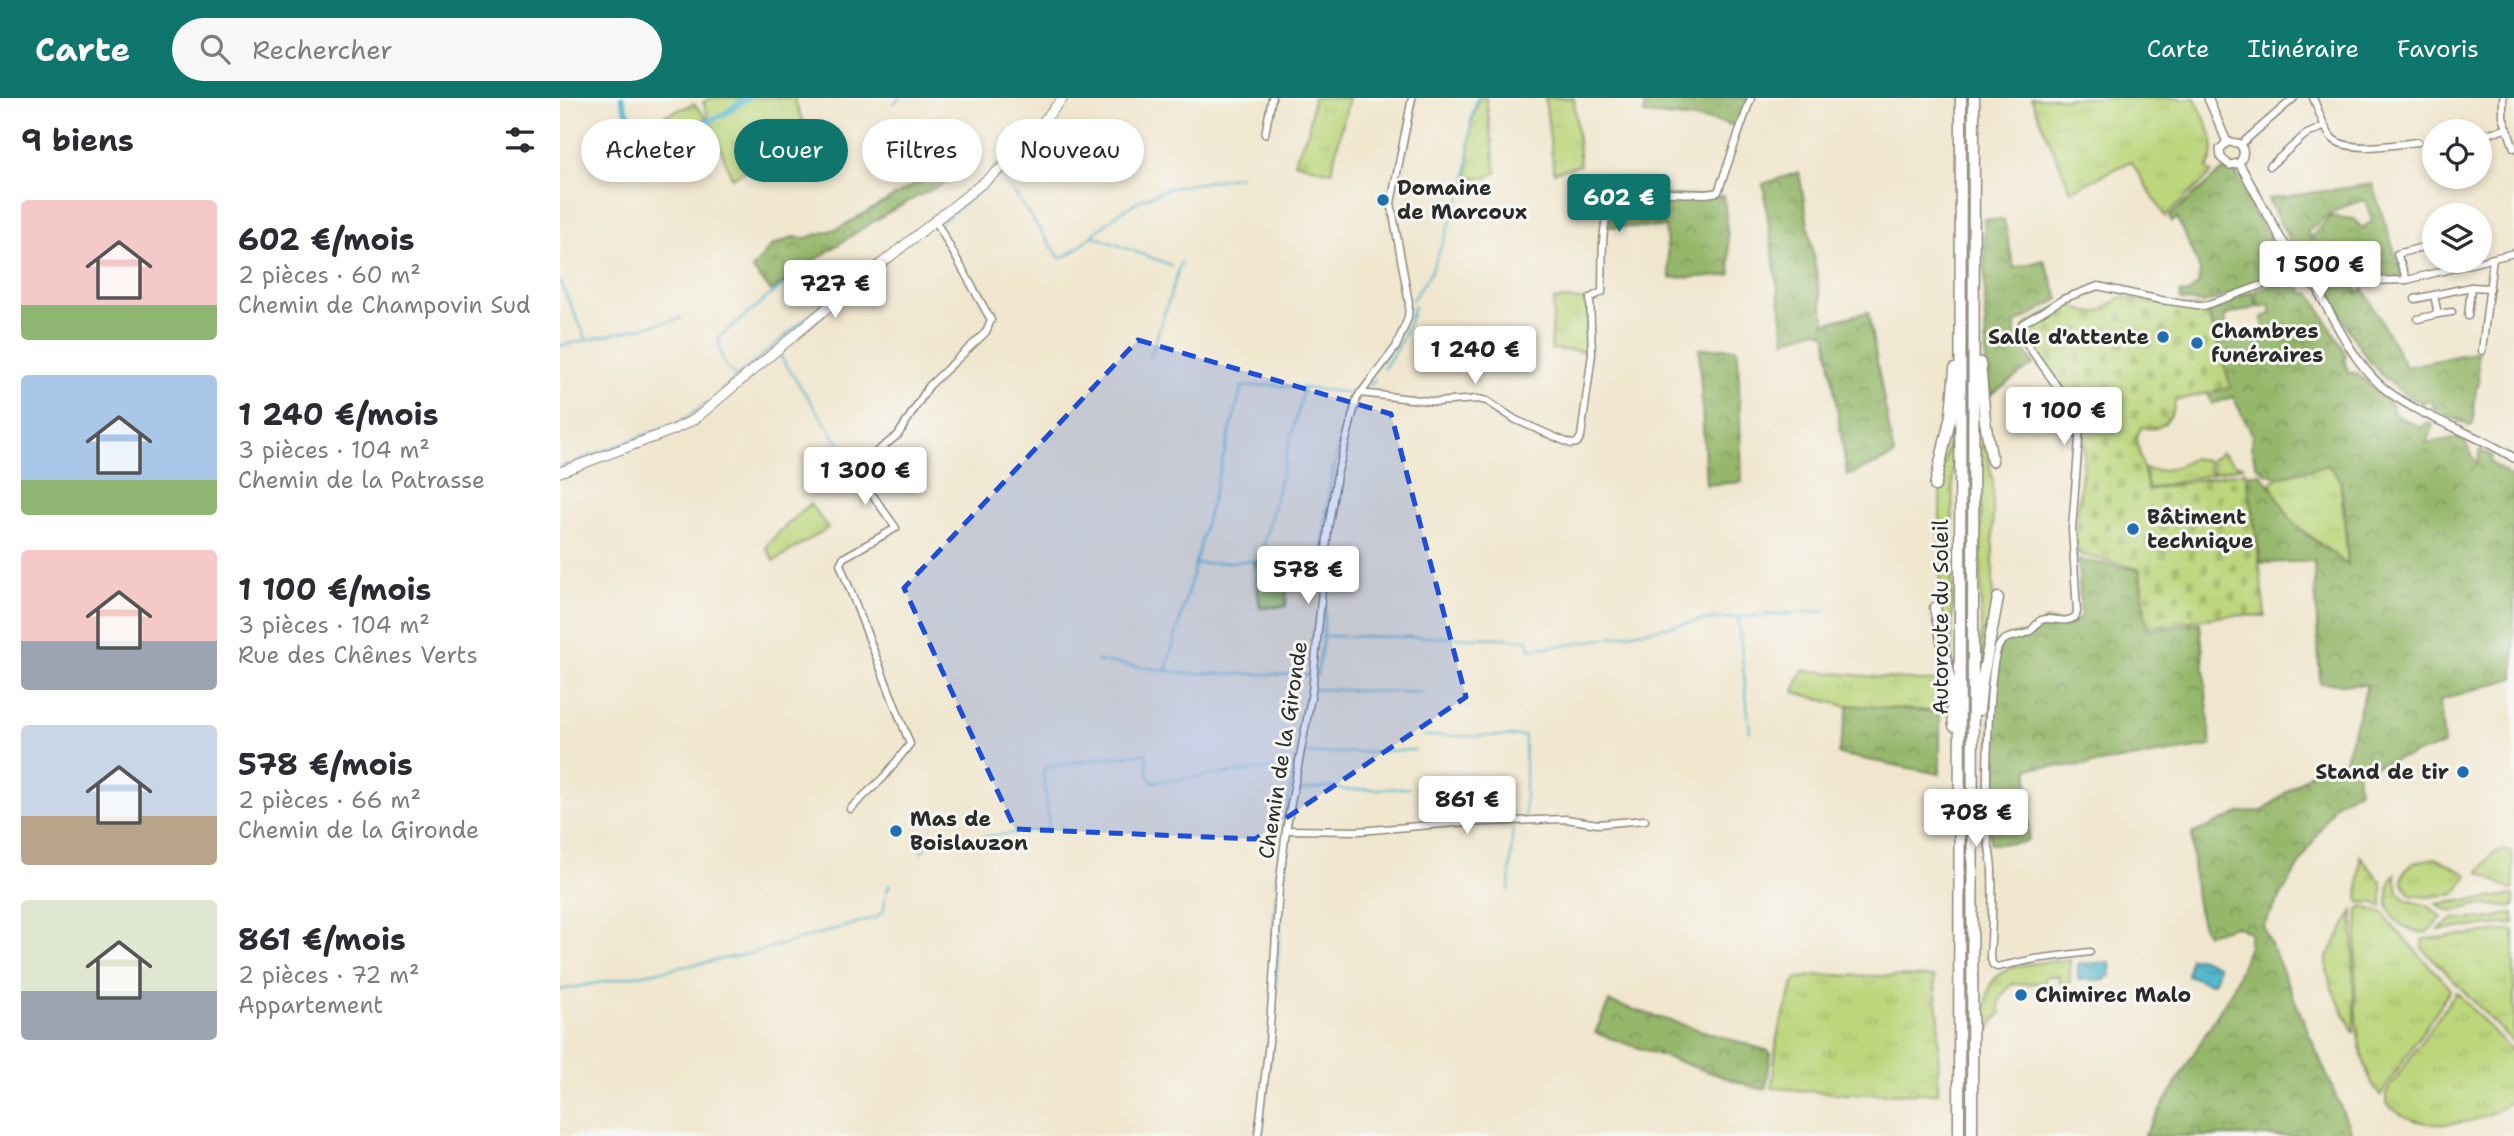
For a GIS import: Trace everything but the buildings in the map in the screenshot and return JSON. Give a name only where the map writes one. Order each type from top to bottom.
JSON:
[{"type":"highway","name":"Autoroute du Soleil","points":[[1959,1136],[1961,98]]},
{"type":"highway","name":"Autoroute du Soleil","points":[[1972,1136],[1974,98]]},
{"type":"highway","points":[[1974,220],[1980,243],[1979,362],[1992,461]]},
{"type":"highway","points":[[1935,485],[1952,408],[1961,314]]},
{"type":"highway","points":[[1973,772],[1982,681],[1998,598]]},
{"type":"highway","points":[[1935,608],[1949,673],[1960,772]]},
{"type":"main road","points":[[560,472],[673,430],[695,419],[789,338],[1019,151],[1063,98]]},
{"type":"street","points":[[1265,134],[1272,98]]},
{"type":"street","name":"Chemin de la Gironde","points":[[1258,1136],[1269,1042],[1279,888],[1286,830],[1312,692],[1328,529],[1337,475],[1360,393],[1395,347],[1408,318],[1409,303],[1391,204],[1412,98]]},
{"type":"street","points":[[1360,393],[1437,402],[1478,399],[1487,401],[1516,420],[1571,444],[1577,443],[1581,437],[1592,354],[1590,298],[1602,292],[1608,207],[1612,198],[1631,192],[1718,192],[1751,98]]},
{"type":"street","points":[[2208,98],[2227,142]]},
{"type":"street","points":[[2241,145],[2294,98]]},
{"type":"street","points":[[2313,98],[2331,137],[2346,146],[2418,142]]},
{"type":"street","points":[[2503,98],[2502,109],[2514,148]]},
{"type":"street","points":[[2270,166],[2305,135],[2325,125]]},
{"type":"street","points":[[2492,132],[2507,129]]},
{"type":"street","points":[[2227,142],[2241,145],[2243,156],[2239,163],[2230,165],[2221,158],[2220,149],[2227,142]]},
{"type":"street","points":[[2239,163],[2281,239],[2307,277],[2319,285],[2407,280],[2434,273]]},
{"type":"street","points":[[850,809],[884,777],[910,744],[840,564],[843,558],[896,528],[855,469],[898,435],[929,386],[986,332],[991,320],[935,220]]},
{"type":"street","points":[[2407,280],[2397,254],[2422,247]]},
{"type":"street","points":[[2482,351],[2493,258],[2514,253]]},
{"type":"street","points":[[2090,952],[1997,967],[1993,965],[1990,956],[1992,872],[1987,797],[1990,696],[1996,656],[2002,641],[2029,632],[2039,620],[2066,621],[2075,617],[2077,612],[2072,529],[2080,425],[2073,409],[2022,337],[2022,324],[2052,305],[2098,286],[2170,302],[2204,306],[2267,283],[2307,277]]},
{"type":"street","points":[[2319,285],[2321,297],[2360,362],[2388,392],[2514,458]]},
{"type":"street","points":[[2415,299],[2471,287],[2490,288]]},
{"type":"street","points":[[2468,316],[2471,287]]},
{"type":"street","points":[[2434,295],[2438,314]]},
{"type":"street","points":[[2418,319],[2452,312]]},
{"type":"street","points":[[1286,830],[1359,831],[1455,822],[1566,819],[1598,824],[1645,820]]},
{"type":"highlighted area","points":[[1138,340],[1391,414],[1466,697],[1255,839],[1015,829],[904,588]]},
{"type":"green space","points":[[712,98],[796,98],[794,99],[802,119],[734,119],[732,178],[720,147],[720,119],[709,119],[703,102]]},
{"type":"green space","points":[[1313,98],[1349,98],[1331,172],[1294,162],[1309,129]]},
{"type":"green space","points":[[1479,98],[1486,98],[1496,173],[1486,178],[1468,177],[1471,125]]},
{"type":"green space","points":[[1545,98],[1574,98],[1580,165],[1554,172]]},
{"type":"green space","points":[[1644,98],[1747,98],[1737,126],[1709,120],[1644,114]]},
{"type":"green space","points":[[2031,98],[2195,98],[2210,133],[2213,151],[2207,169],[2212,173],[2165,217],[2131,161],[2071,191]]},
{"type":"green space","points":[[694,104],[707,118],[704,119],[655,119]]},
{"type":"green space","points":[[2223,170],[2236,172],[2255,216],[2283,260],[2287,274],[2204,303],[2181,300],[2180,293],[2187,294],[2198,285],[2200,271],[2177,218],[2172,222],[2169,217]]},
{"type":"green space","points":[[1799,172],[1825,323],[1868,312],[1894,456],[1847,475],[1826,334],[1817,330],[1785,340],[1763,184]]},
{"type":"green space","points":[[919,182],[948,182],[879,218],[771,291],[752,269],[771,246],[793,237],[806,238],[839,228]]},
{"type":"green space","points":[[2372,184],[2403,277],[2367,278],[2352,269],[2326,271],[2322,267],[2312,236],[2330,216],[2354,219],[2362,228],[2372,221],[2365,200],[2334,212],[2308,231],[2318,269],[2316,272],[2290,241],[2268,199]]},
{"type":"green space","points":[[1724,196],[1731,274],[1670,278],[1665,227],[1609,227],[1611,205],[1619,197]]},
{"type":"green space","points":[[1984,219],[2004,220],[2014,268],[2044,260],[2059,299],[2015,324],[2015,335],[2034,364],[1990,395],[1986,373]]},
{"type":"green space","points":[[2298,283],[2303,293],[2310,293],[2313,297],[2346,355],[2344,359],[2348,373],[2357,373],[2390,403],[2394,414],[2421,428],[2428,422],[2433,425],[2426,443],[2462,437],[2477,464],[2480,450],[2492,456],[2490,462],[2514,479],[2514,678],[2440,700],[2444,745],[2357,771],[2359,790],[2335,804],[2263,926],[2353,1136],[2144,1136],[2232,990],[2249,946],[2249,932],[2235,926],[2207,934],[2196,900],[2192,834],[2242,812],[2262,811],[2320,766],[2344,763],[2367,685],[2320,683],[2314,561],[2261,563],[2247,475],[2259,473],[2270,484],[2294,523],[2348,565],[2345,509],[2340,479],[2328,465],[2278,477],[2265,473],[2256,465],[2251,447],[2252,434],[2233,397],[2212,404],[2204,383],[2214,358],[2223,355],[2207,308],[2252,291],[2257,307],[2224,316],[2228,332],[2259,340],[2264,329],[2262,317],[2272,314],[2269,305],[2259,307],[2255,290],[2271,285]]},
{"type":"green space","points":[[2326,286],[2356,287],[2356,293],[2363,290],[2363,287],[2406,367],[2479,351],[2479,385],[2476,388],[2473,424],[2470,426],[2433,408],[2433,403],[2426,400],[2424,404],[2406,394],[2377,370],[2355,341]]},
{"type":"green space","points":[[2121,297],[2171,306],[2206,308],[2231,387],[2175,401],[2172,413],[2165,423],[2155,428],[2142,427],[2136,437],[2148,490],[2245,471],[2257,542],[2265,616],[2232,615],[2147,627],[2140,569],[2077,554],[2076,525],[2085,447],[2083,420],[2079,409],[2025,337],[2024,330],[2027,324],[2068,303],[2083,311],[2096,312],[2107,308]]},
{"type":"green space","points":[[1554,299],[1583,300],[1587,305],[1588,352],[1551,349]]},
{"type":"green space","points":[[1735,348],[1738,352],[1742,482],[1706,485],[1699,349]]},
{"type":"green space","points":[[1953,418],[1952,669],[1940,604],[1940,496],[1941,477]]},
{"type":"green space","points":[[1981,418],[1993,482],[1993,608],[1981,667]]},
{"type":"green space","points":[[2221,453],[2235,464],[2244,466],[2148,489],[2145,469],[2170,469],[2193,458],[2208,461],[2209,471],[2213,472],[2211,460]]},
{"type":"green space","points":[[2329,465],[2340,479],[2348,565],[2297,526],[2281,508],[2271,483],[2278,477]]},
{"type":"green space","points":[[810,504],[828,528],[774,561],[766,547]]},
{"type":"green space","points":[[2078,560],[2139,570],[2147,630],[2200,623],[2211,746],[2086,765],[2028,768],[2029,839],[2022,843],[1990,844],[1991,696],[2001,640],[2014,634],[2034,634],[2046,620],[2070,625],[2081,616]]},
{"type":"green space","points":[[1288,561],[1286,606],[1260,608],[1254,563]]},
{"type":"green space","points":[[1803,670],[1919,681],[1945,680],[1946,707],[1940,712],[1845,706],[1794,692]]},
{"type":"green space","points":[[1849,705],[1940,712],[1940,774],[1838,754]]},
{"type":"green space","points":[[2512,851],[2514,889],[2511,890],[2479,872],[2493,853]]},
{"type":"green space","points":[[2360,856],[2382,883],[2382,907],[2375,903],[2358,902]]},
{"type":"green space","points":[[2436,858],[2468,875],[2455,894],[2426,897],[2411,895],[2402,882],[2406,870],[2413,863]]},
{"type":"green space","points":[[2395,874],[2398,891],[2405,900],[2428,906],[2442,917],[2426,932],[2418,932],[2402,925],[2391,913],[2388,889]]},
{"type":"green space","points":[[2514,895],[2514,906],[2477,905],[2451,912],[2436,904]]},
{"type":"green space","points":[[2362,906],[2384,913],[2388,921],[2451,989],[2380,1096],[2369,1077],[2358,1031],[2355,981],[2358,910]]},
{"type":"green space","points":[[2353,911],[2354,1033],[2331,987],[2327,970],[2327,957]]},
{"type":"green space","points":[[2514,913],[2514,923],[2439,930],[2453,919],[2487,919]]},
{"type":"green space","points":[[2514,930],[2514,1043],[2422,948],[2422,940]]},
{"type":"green space","points":[[2070,960],[2070,982],[2060,983],[2059,976],[2046,976],[2045,983],[2011,984],[2000,1001],[2001,1014],[1989,1031],[1983,1031],[1988,992],[1995,978],[2025,964]]},
{"type":"green space","points":[[1821,975],[1934,977],[1939,1018],[1938,1093],[1845,1094],[1772,1088],[1777,1037],[1795,979]]},
{"type":"green space","points":[[2456,992],[2514,1053],[2514,1099],[2500,1109],[2467,1121],[2432,1124],[2415,1120],[2386,1103],[2386,1093]]},
{"type":"green space","points":[[1609,1002],[1769,1051],[1771,1054],[1766,1088],[1759,1089],[1595,1033]]},
{"type":"water","points":[[2190,958],[2199,958],[2218,966],[2215,981],[2211,984],[2187,975]]},
{"type":"water","points":[[2110,962],[2111,976],[2105,980],[2078,980],[2078,964]]},
{"type":"waterway","points":[[622,98],[633,122],[641,129],[659,134],[715,119],[748,98]]},
{"type":"waterway","points":[[893,103],[900,98]]},
{"type":"waterway","points":[[1062,107],[1069,98]]},
{"type":"waterway","points":[[1412,300],[1430,274],[1466,184],[1471,119],[1477,98]]},
{"type":"waterway","points":[[1051,119],[1057,112]]},
{"type":"waterway","points":[[993,169],[996,166]]},
{"type":"waterway","points":[[1006,182],[1060,258],[1070,254],[1119,213],[1142,199],[1170,188],[1240,176]]},
{"type":"waterway","points":[[941,222],[996,178]]},
{"type":"waterway","points":[[1093,236],[1171,265]]},
{"type":"waterway","points":[[721,391],[820,306],[892,250]]},
{"type":"waterway","points":[[1150,358],[1181,262]]},
{"type":"waterway","points":[[735,376],[722,358],[719,337],[800,271]]},
{"type":"waterway","points":[[560,282],[586,338]]},
{"type":"waterway","points":[[1383,369],[1402,339],[1414,306]]},
{"type":"waterway","points":[[1399,332],[1405,314]]},
{"type":"waterway","points":[[560,346],[682,318]]},
{"type":"waterway","points":[[1357,389],[1392,347]]},
{"type":"waterway","points":[[778,353],[852,463]]},
{"type":"waterway","points":[[1370,387],[1375,379]]},
{"type":"waterway","points":[[1319,557],[1195,564],[1242,387],[1271,385],[1355,393],[1333,469],[1323,548]]},
{"type":"waterway","points":[[1261,555],[1304,387]]},
{"type":"waterway","points":[[577,461],[680,422],[706,404]]},
{"type":"waterway","points":[[560,467],[569,464]]},
{"type":"waterway","points":[[1317,676],[1329,556]]},
{"type":"waterway","points":[[1166,671],[1195,565]]},
{"type":"waterway","points":[[1323,636],[1503,638],[1528,640],[1530,649],[1575,644],[1703,620],[1824,611]]},
{"type":"waterway","points":[[1738,618],[1750,732]]},
{"type":"waterway","points":[[1097,661],[1186,673],[1312,675]]},
{"type":"waterway","points":[[1315,689],[1424,693]]},
{"type":"waterway","points":[[1424,736],[1525,736],[1525,816]]},
{"type":"waterway","points":[[1304,754],[1415,750]]},
{"type":"waterway","points":[[921,852],[929,843],[1049,829],[1043,771],[1050,766],[1146,753],[1148,775],[1153,782],[1293,766],[1295,763]]},
{"type":"waterway","points":[[1284,824],[1295,764]]},
{"type":"waterway","points":[[1296,791],[1333,787],[1346,790],[1409,788]]},
{"type":"waterway","points":[[1509,891],[1513,826]]},
{"type":"waterway","points":[[1289,833],[1301,833]]},
{"type":"waterway","points":[[1276,886],[1280,853]]},
{"type":"waterway","points":[[1270,1066],[1285,864]]},
{"type":"waterway","points":[[886,892],[891,883]]},
{"type":"waterway","points":[[1272,942],[1276,892]]},
{"type":"waterway","points":[[560,990],[749,954],[877,917],[884,910],[885,896]]},
{"type":"place","name":"Domaine de Marcoux","points":[[1383,200]]},
{"type":"place","name":"Salle d'attente","points":[[2163,337]]},
{"type":"place","name":"Chambres funéraires","points":[[2197,343]]},
{"type":"place","name":"Bâtiment technique","points":[[2133,529]]},
{"type":"place","name":"Stand de tir","points":[[2463,772]]},
{"type":"place","name":"Mas de Boislauzon","points":[[896,831]]},
{"type":"place","name":"Chimirec Malo","points":[[2021,995]]}]
